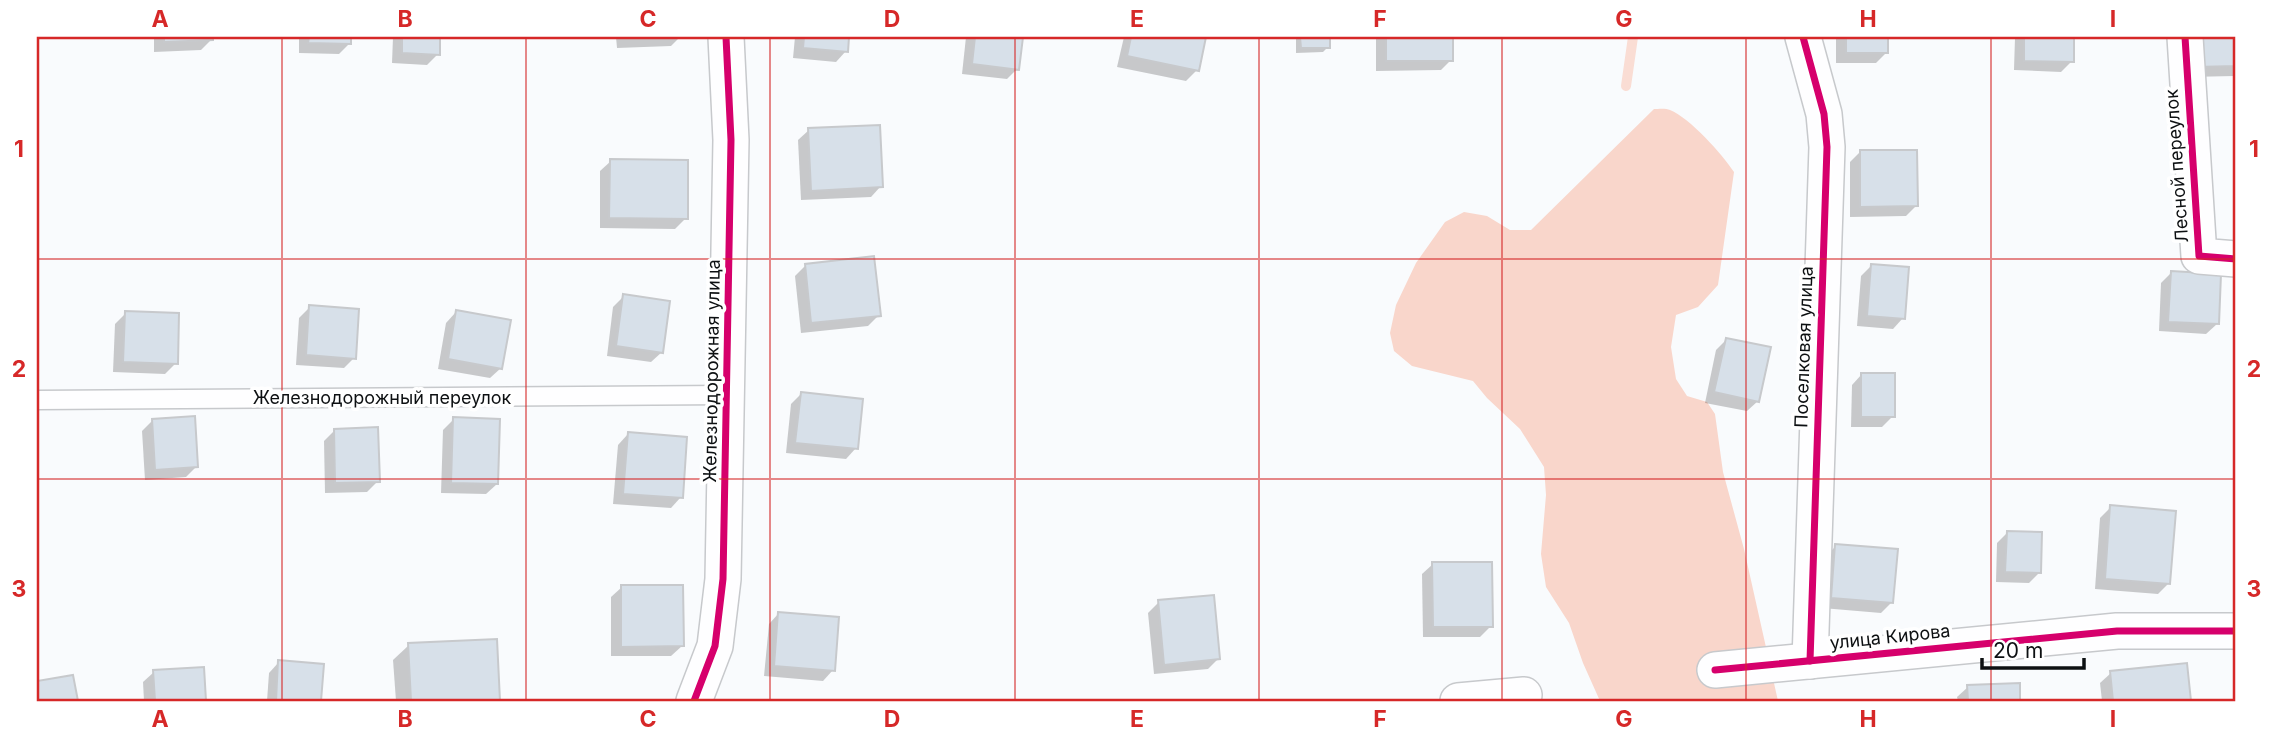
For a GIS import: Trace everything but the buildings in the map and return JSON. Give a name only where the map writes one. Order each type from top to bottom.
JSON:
[{"type":"street","name":"Железнодорожная улица","points":[[694,701],[715,646],[723,579],[731,140],[726,37]]},
{"type":"street","name":"Поселковая улица","points":[[1803,37],[1824,114],[1827,147],[1810,661]]},
{"type":"street","name":"Лесной переулок","points":[[2185,37],[2199,256],[2236,259]]},
{"type":"street","name":"улица Кирова","points":[[1715,670],[2117,631],[2236,631]]},
{"type":"street","points":[[1458,701],[1524,695]]},
{"type":"lane","name":"Железнодорожный переулок","points":[[37,400],[727,395]]},
{"type":"shaded area","points":[[1654,109],[1668,109],[1696,128],[1734,172],[1718,285],[1698,307],[1676,315],[1671,347],[1676,379],[1687,396],[1707,402],[1715,414],[1723,472],[1744,549],[1778,701],[1600,701],[1569,623],[1546,587],[1541,554],[1546,495],[1544,467],[1520,429],[1473,381],[1412,366],[1394,351],[1390,333],[1396,305],[1416,263],[1445,222],[1464,212],[1487,216],[1510,230],[1531,230]]},
{"type":"waterway","points":[[1626,86],[1633,37]]},
{"type":"cycle path","points":[[694,701],[715,646],[723,579],[731,140],[726,37]]},
{"type":"cycle path","points":[[1803,37],[1824,114],[1827,147],[1810,661]]},
{"type":"cycle path","points":[[2185,37],[2199,256],[2236,259]]},
{"type":"cycle path","points":[[1715,670],[2117,631],[2236,631]]}]
